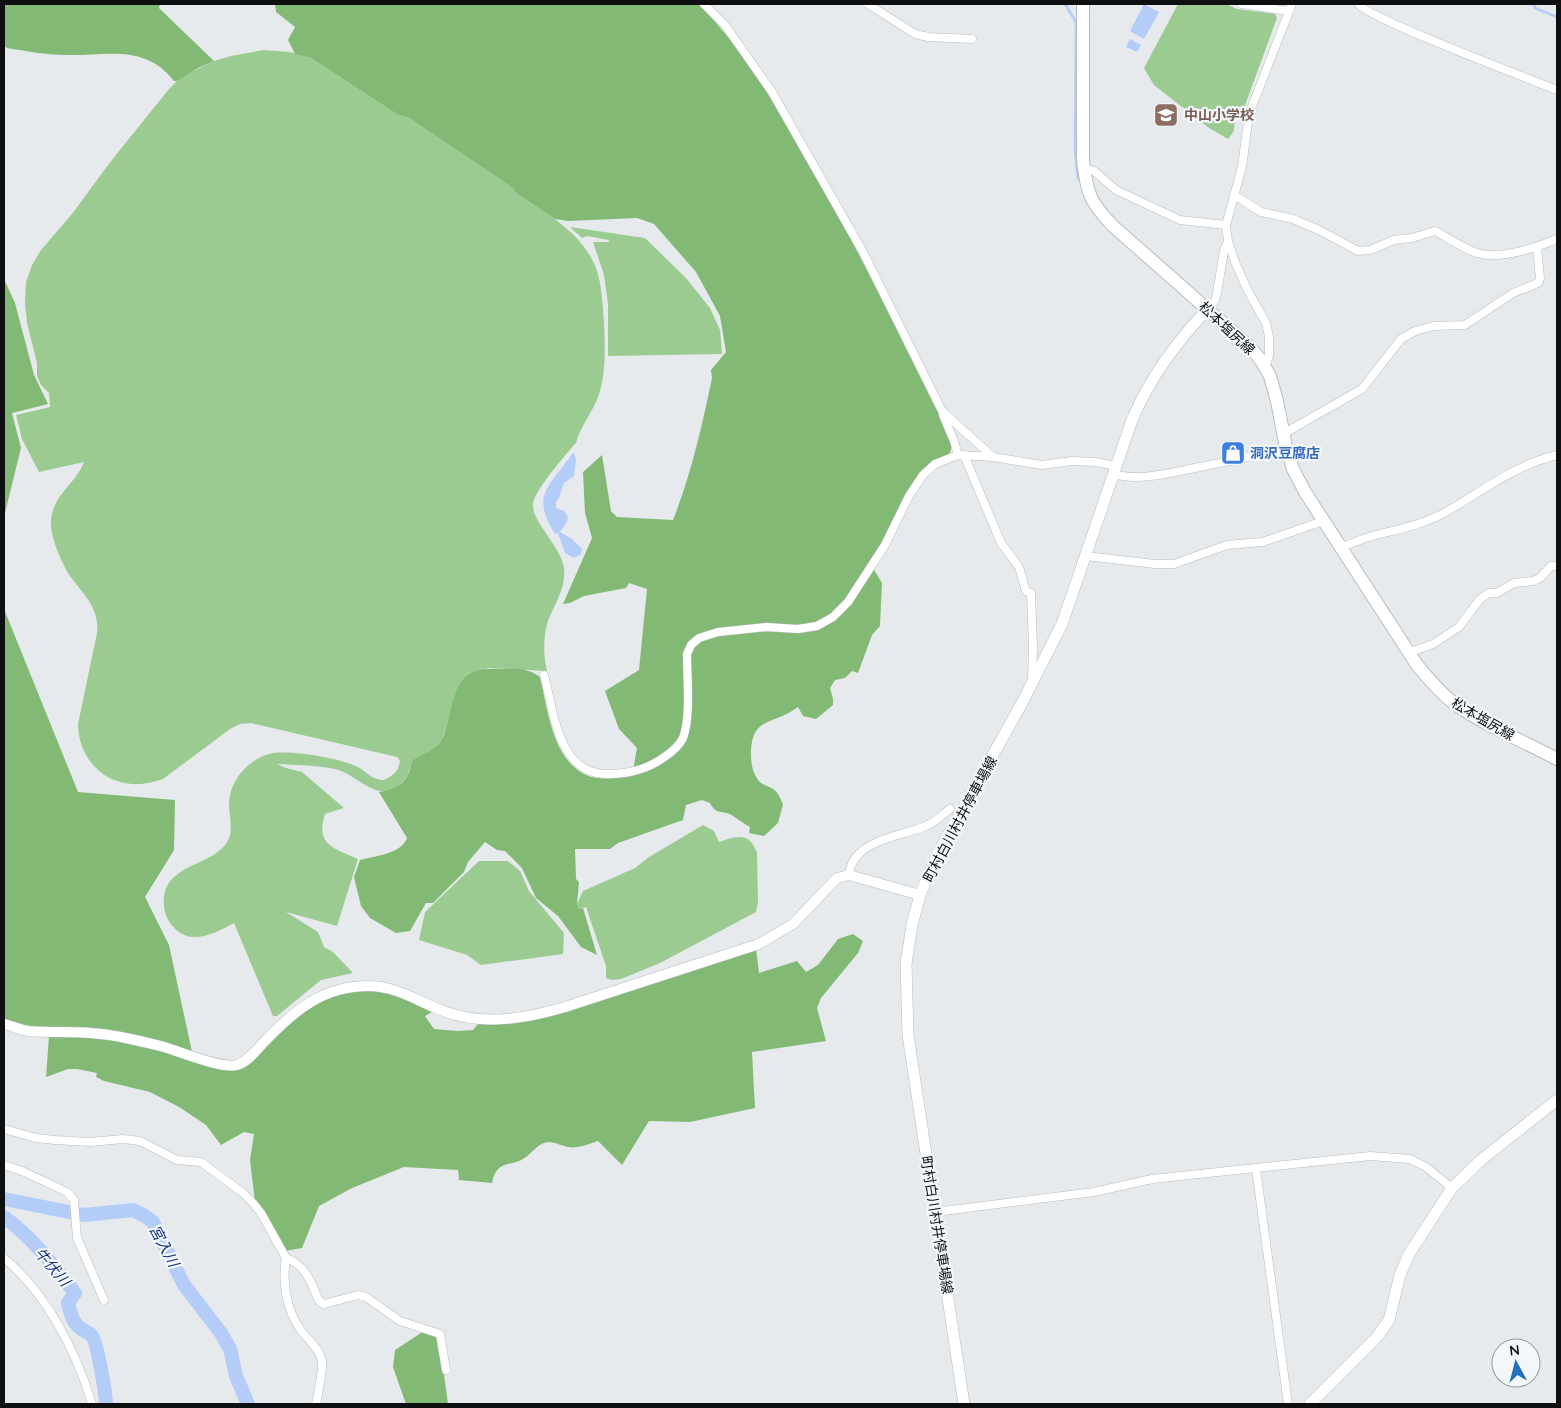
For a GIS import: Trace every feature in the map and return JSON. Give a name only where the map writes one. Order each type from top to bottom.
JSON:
[{"type":"main road","name":"松本塩尻線","points":[[1083,4],[1084,178],[1089,195],[1097,209],[1113,226],[1249,346],[1265,366],[1272,382],[1293,469],[1322,521],[1408,653],[1435,687],[1454,703],[1477,718],[1557,759]]},
{"type":"main road","name":"町村白川村井停車場線","points":[[964,1404],[906,1014],[906,964],[912,924],[920,895],[938,853],[972,796],[1032,685],[1062,624],[1114,470],[1143,394],[1163,361],[1208,309]]},
{"type":"main road","points":[[1310,1404],[1376,1337],[1389,1320],[1400,1275],[1409,1254],[1452,1188],[1482,1160],[1557,1100]]},
{"type":"street","points":[[704,4],[726,25],[775,97],[863,252],[942,411],[1001,543],[1019,566],[1026,591],[1030,593],[1033,646],[1032,685]]},
{"type":"street","points":[[868,4],[915,34],[928,37],[972,39]]},
{"type":"street","points":[[1242,4],[1288,12]]},
{"type":"street","points":[[1265,366],[1269,356],[1269,337],[1266,323],[1247,289],[1228,241],[1226,225],[1242,167],[1249,114],[1292,4]]},
{"type":"street","points":[[1359,4],[1366,11],[1408,30],[1557,90]]},
{"type":"street","points":[[1084,168],[1094,171],[1116,190],[1180,220],[1226,225]]},
{"type":"street","points":[[1234,195],[1261,212],[1293,220],[1319,230],[1358,251],[1370,250],[1394,240],[1412,238],[1435,230],[1477,252],[1496,255],[1537,247],[1557,239]]},
{"type":"street","points":[[1208,309],[1217,294],[1224,251],[1228,241]]},
{"type":"street","points":[[544,675],[561,742],[575,763],[591,773],[603,774],[637,771],[650,766],[668,755],[682,740],[687,720],[688,654],[691,645],[699,638],[718,632],[766,627],[798,629],[817,626],[833,618],[848,602],[885,545],[909,496],[923,475],[935,464],[961,455],[993,457],[1042,465],[1072,461],[1096,462],[1133,477],[1171,473],[1256,457],[1285,441],[1362,389],[1401,339],[1415,331],[1434,326],[1465,325],[1513,293],[1538,283],[1540,278],[1537,247]]},
{"type":"street","points":[[942,411],[993,457]]},
{"type":"street","points":[[1340,548],[1368,537],[1414,526],[1441,514],[1516,470],[1557,455]]},
{"type":"street","points":[[1086,556],[1155,564],[1174,564],[1227,545],[1263,542],[1322,521]]},
{"type":"street","points":[[1408,653],[1433,644],[1458,627],[1480,599],[1489,594],[1497,593],[1514,583],[1533,581],[1540,578],[1551,566],[1557,566]]},
{"type":"street","points":[[849,876],[850,865],[855,856],[877,842],[929,825],[950,809]]},
{"type":"street","points":[[4,1024],[28,1031],[102,1034],[163,1047],[225,1066],[236,1065],[246,1060],[302,1006],[325,993],[369,986],[388,988],[410,995],[446,1012],[461,1016],[501,1019],[542,1013],[759,944],[792,924],[837,878],[849,876],[920,895]]},
{"type":"street","points":[[4,1129],[36,1138],[55,1140],[90,1142],[123,1139],[140,1141],[177,1160],[201,1162],[243,1193],[261,1213],[286,1258],[286,1295],[291,1312],[299,1328],[319,1353],[322,1362],[316,1404]]},
{"type":"street","points":[[935,1212],[1094,1192],[1152,1179],[1370,1156],[1410,1159],[1426,1167],[1452,1188]]},
{"type":"street","points":[[4,1165],[22,1170],[67,1192],[74,1200],[77,1238],[104,1300]]},
{"type":"street","points":[[1256,1169],[1288,1404]]},
{"type":"street","points":[[4,1258],[14,1266],[35,1291],[54,1318],[78,1364],[92,1404]]},
{"type":"street","points":[[286,1258],[296,1261],[304,1269],[319,1301],[324,1304],[358,1295],[366,1297],[400,1321],[440,1334],[446,1370]]},
{"type":"green space","points":[[4,4],[160,4],[159,8],[214,61],[174,81],[163,69],[138,56],[124,54],[58,55],[7,48],[4,46]]},
{"type":"green space","points":[[275,4],[698,4],[740,53],[799,146],[870,276],[945,424],[951,442],[950,453],[926,469],[917,478],[903,499],[870,563],[882,583],[880,626],[872,635],[858,673],[852,671],[845,678],[835,680],[830,688],[833,705],[816,719],[803,716],[798,707],[765,723],[755,733],[752,742],[751,762],[759,781],[775,790],[780,798],[783,805],[778,823],[764,836],[749,833],[750,827],[730,814],[715,810],[710,803],[702,800],[686,805],[683,820],[618,843],[610,849],[575,849],[576,879],[579,882],[577,904],[579,909],[583,908],[597,955],[581,947],[558,916],[536,898],[522,868],[505,851],[497,850],[485,842],[468,862],[464,872],[433,903],[426,903],[410,931],[396,933],[370,918],[361,906],[354,877],[360,860],[387,854],[399,848],[407,838],[379,792],[401,784],[407,777],[413,760],[434,749],[440,743],[457,691],[467,676],[475,672],[486,669],[521,669],[540,677],[553,732],[566,758],[575,768],[586,775],[597,778],[632,776],[637,748],[619,729],[605,691],[639,670],[647,589],[629,583],[626,588],[584,596],[570,603],[563,604],[592,538],[585,513],[583,472],[602,455],[611,511],[617,517],[673,520],[696,450],[712,378],[711,370],[726,352],[720,316],[696,272],[654,224],[637,218],[568,221],[555,219],[516,193],[513,188],[409,118],[398,115],[311,58],[295,54],[288,40],[295,27],[276,12]]},
{"type":"green space","points":[[1178,4],[1226,4],[1237,9],[1275,14],[1277,18],[1244,108],[1235,112],[1234,131],[1228,139],[1209,128],[1154,85],[1144,68]]},
{"type":"green space","points":[[264,50],[290,52],[311,58],[398,115],[409,118],[513,188],[516,193],[565,227],[585,248],[593,260],[598,274],[605,340],[603,375],[598,398],[576,443],[544,482],[533,504],[537,518],[558,551],[564,568],[562,588],[549,618],[545,637],[544,651],[547,671],[488,668],[458,687],[442,740],[434,749],[411,763],[406,778],[398,786],[390,790],[374,789],[335,769],[277,764],[302,772],[344,808],[325,814],[323,833],[325,839],[334,848],[358,859],[337,926],[286,912],[318,932],[324,947],[333,952],[353,973],[321,980],[277,1016],[273,1016],[234,923],[203,936],[192,937],[182,934],[172,926],[164,908],[167,886],[174,877],[215,854],[223,847],[230,834],[229,804],[232,788],[241,773],[253,761],[269,754],[301,754],[350,764],[373,777],[384,780],[395,773],[400,761],[397,757],[251,723],[240,724],[230,729],[163,779],[152,782],[132,784],[120,782],[110,778],[93,765],[82,746],[78,724],[97,633],[96,616],[90,602],[64,565],[54,543],[51,528],[55,504],[84,462],[39,472],[22,439],[16,415],[50,407],[49,393],[41,385],[37,376],[37,363],[27,323],[25,303],[26,282],[32,265],[41,250],[72,214],[111,161],[169,89],[181,77],[214,61]]},
{"type":"green space","points":[[570,227],[645,238],[686,278],[710,308],[720,330],[722,354],[608,356],[608,304],[604,275],[593,242],[610,242],[587,236],[582,238]]},
{"type":"green space","points":[[4,279],[15,303],[34,375],[48,404],[12,413],[21,448],[4,517]]},
{"type":"green space","points":[[4,609],[78,792],[175,800],[174,850],[145,897],[169,945],[192,1052],[29,1026],[4,1020]]},
{"type":"green space","points":[[703,825],[714,831],[719,842],[741,837],[746,838],[754,846],[757,853],[758,902],[756,912],[660,963],[621,979],[612,980],[606,978],[606,966],[586,907],[579,909],[577,904],[583,891],[635,868],[649,857]]},
{"type":"green space","points":[[479,861],[508,861],[520,871],[529,891],[564,933],[563,954],[481,965],[467,955],[419,940],[425,912]]},
{"type":"green space","points":[[853,934],[863,941],[858,953],[821,998],[817,1008],[826,1041],[752,1052],[755,1108],[690,1122],[649,1121],[622,1165],[598,1141],[575,1147],[545,1142],[521,1160],[497,1170],[492,1183],[459,1180],[458,1170],[404,1167],[352,1188],[319,1206],[302,1248],[285,1251],[281,1240],[255,1202],[250,1160],[254,1134],[244,1132],[221,1145],[206,1125],[179,1107],[150,1092],[104,1081],[96,1077],[97,1073],[77,1069],[68,1069],[46,1077],[49,1036],[99,1036],[156,1049],[231,1070],[313,1004],[342,993],[366,990],[387,993],[404,998],[432,1012],[425,1016],[434,1029],[473,1030],[479,1023],[535,1020],[575,1009],[756,949],[759,973],[797,961],[806,972],[818,965],[838,939]]},
{"type":"green space","points":[[424,1331],[439,1337],[448,1404],[406,1404],[393,1367],[395,1350]]},
{"type":"water","points":[[1144,4],[1159,12],[1144,39],[1130,31]]},
{"type":"water","points":[[1130,39],[1141,45],[1137,52],[1126,47]]},
{"type":"water","points":[[574,453],[576,460],[574,476],[564,483],[556,502],[556,508],[564,511],[568,517],[560,532],[572,539],[582,549],[581,554],[574,558],[565,553],[558,533],[555,534],[544,509],[544,500],[550,483]]},
{"type":"waterway","points":[[1065,4],[1076,22],[1075,150],[1078,179]]},
{"type":"waterway","points":[[1534,4],[1535,8],[1557,17]]},
{"type":"waterway","name":"宮入川","points":[[4,1199],[84,1215],[133,1210],[153,1222],[184,1285],[221,1333],[230,1349],[236,1376],[248,1404]]},
{"type":"waterway","name":"牛伏川","points":[[4,1217],[51,1262],[75,1293],[68,1303],[77,1325],[91,1335],[94,1340],[101,1368],[106,1404]]},
{"type":"place","name":"中山小学校","points":[[1166,115]]},
{"type":"place","name":"洞沢豆腐店","points":[[1233,453]]}]
